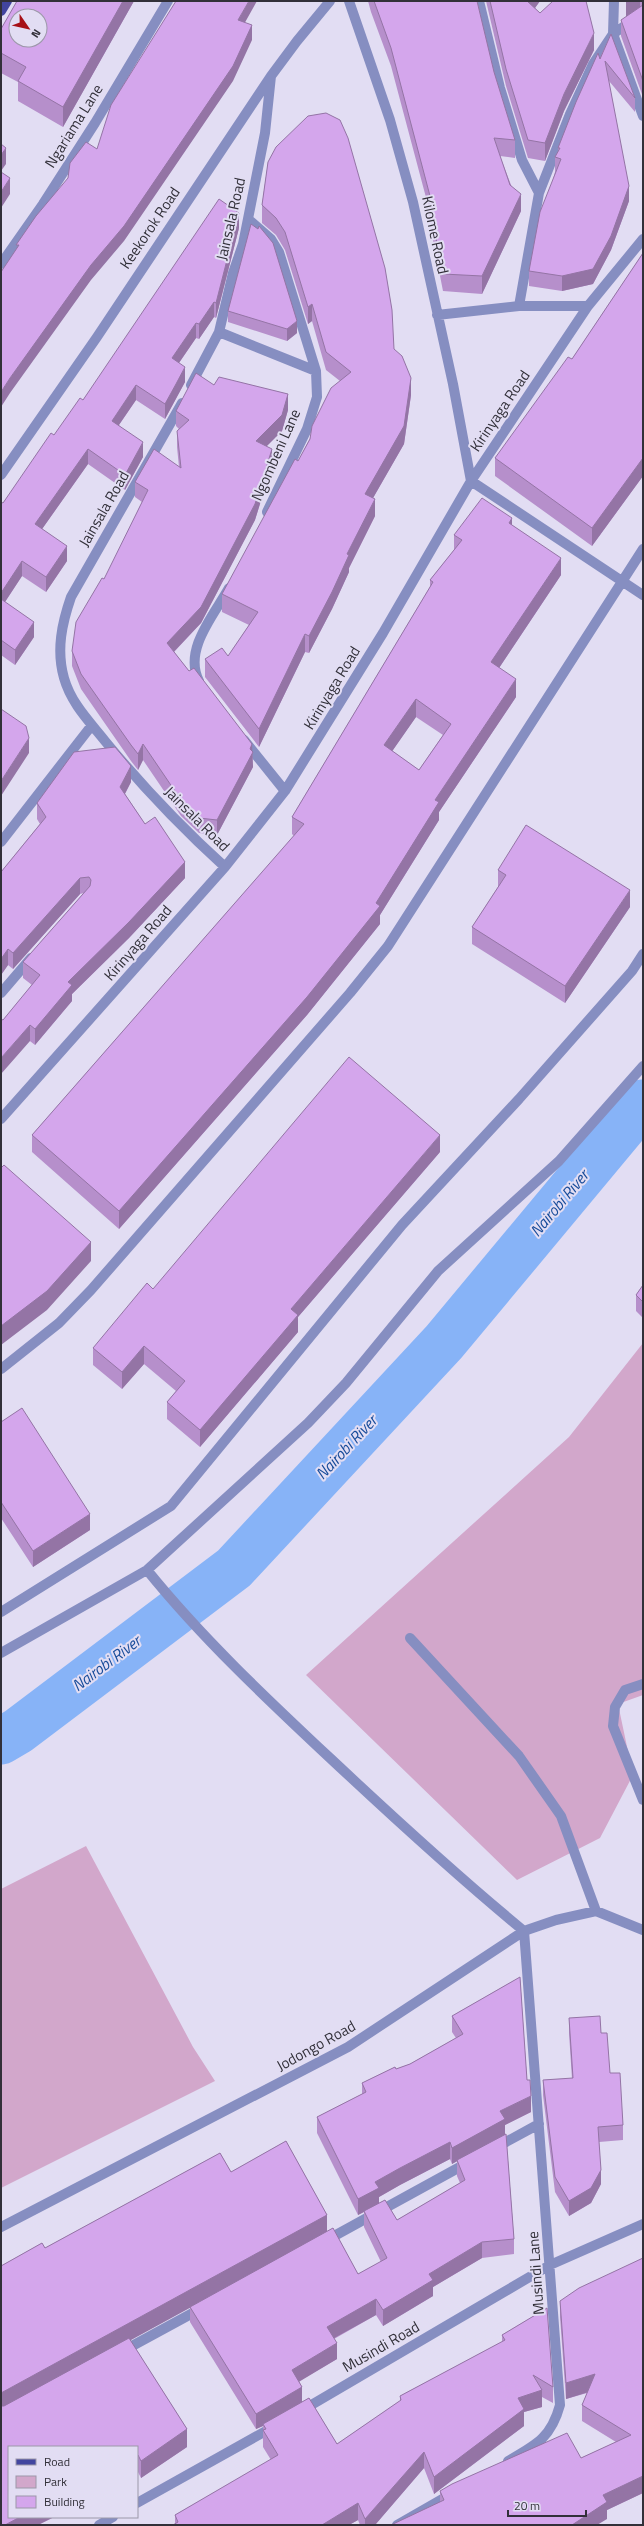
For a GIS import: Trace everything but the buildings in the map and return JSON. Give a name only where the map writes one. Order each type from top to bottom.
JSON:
[{"type":"main road","points":[[1,11],[7,1]]},
{"type":"street","name":"Ngariama Lane","points":[[1,264],[87,136],[168,1]]},
{"type":"street","name":"Keekorok Road","points":[[1,475],[97,337],[296,41],[330,1]]},
{"type":"street","name":"Kilome Road","points":[[349,1],[392,128],[413,202],[453,384],[471,481]]},
{"type":"street","points":[[479,1],[500,88],[522,160],[540,193]]},
{"type":"street","points":[[614,1],[613,34],[643,116]]},
{"type":"street","points":[[519,306],[540,193],[570,114],[593,64],[613,34],[643,13]]},
{"type":"street","name":"Jainsala Road","points":[[225,867],[150,794],[75,704],[64,678],[60,646],[62,622],[70,597],[175,414],[219,332],[248,219],[265,133],[272,76]]},
{"type":"street","name":"Ngombeni Lane","points":[[248,219],[271,239],[279,252],[316,371],[317,397],[307,429],[261,524]]},
{"type":"street","name":"Kirinyaga Road","points":[[1,1119],[225,867],[285,791],[383,633],[471,481],[588,306],[643,239]]},
{"type":"street","points":[[437,315],[519,306],[588,306]]},
{"type":"street","points":[[219,332],[316,371]]},
{"type":"street","points":[[471,481],[643,595]]},
{"type":"street","points":[[1,1369],[59,1323],[91,1290],[384,952],[643,549]]},
{"type":"street","points":[[204,688],[194,668],[195,653],[234,577]]},
{"type":"street","points":[[1,842],[92,725]]},
{"type":"street","points":[[239,733],[285,791]]},
{"type":"street","points":[[1,993],[40,948]]},
{"type":"street","points":[[1,1612],[171,1506],[402,1225],[519,1100],[632,971],[643,954]]},
{"type":"street","points":[[1,1653],[147,1570],[308,1423],[346,1383],[438,1271],[559,1161],[643,1066]]},
{"type":"street","points":[[147,1570],[182,1613],[262,1695],[449,1869],[524,1931]]},
{"type":"street","points":[[410,1638],[519,1756],[561,1816],[596,1911],[643,1930]]},
{"type":"street","points":[[643,1684],[625,1690],[615,1707],[613,1726],[643,1800]]},
{"type":"street","name":"Jodongo Road","points":[[1,2227],[348,2047],[524,1931],[556,1920],[596,1911]]},
{"type":"street","name":"Musindi Lane","points":[[497,2467],[537,2444],[555,2423],[560,2405],[524,1931]]},
{"type":"street","points":[[316,2246],[539,2124]]},
{"type":"street","name":"Musindi Road","points":[[138,2502],[289,2418],[550,2265],[643,2224]]},
{"type":"street","points":[[113,2357],[211,2303]]},
{"type":"street","points":[[397,2525],[457,2490]]},
{"type":"street","points":[[99,2525],[111,2518]]},
{"type":"green space","points":[[643,1343],[643,1695],[618,1704],[633,1775],[600,1838],[517,1880],[306,1675],[569,1437]]},
{"type":"green space","points":[[86,1846],[193,2047],[215,2081],[1,2188],[1,1889]]},
{"type":"waterway","name":"Nairobi River","points":[[1,1741],[18,1731],[234,1568],[444,1342],[643,1103]]}]
